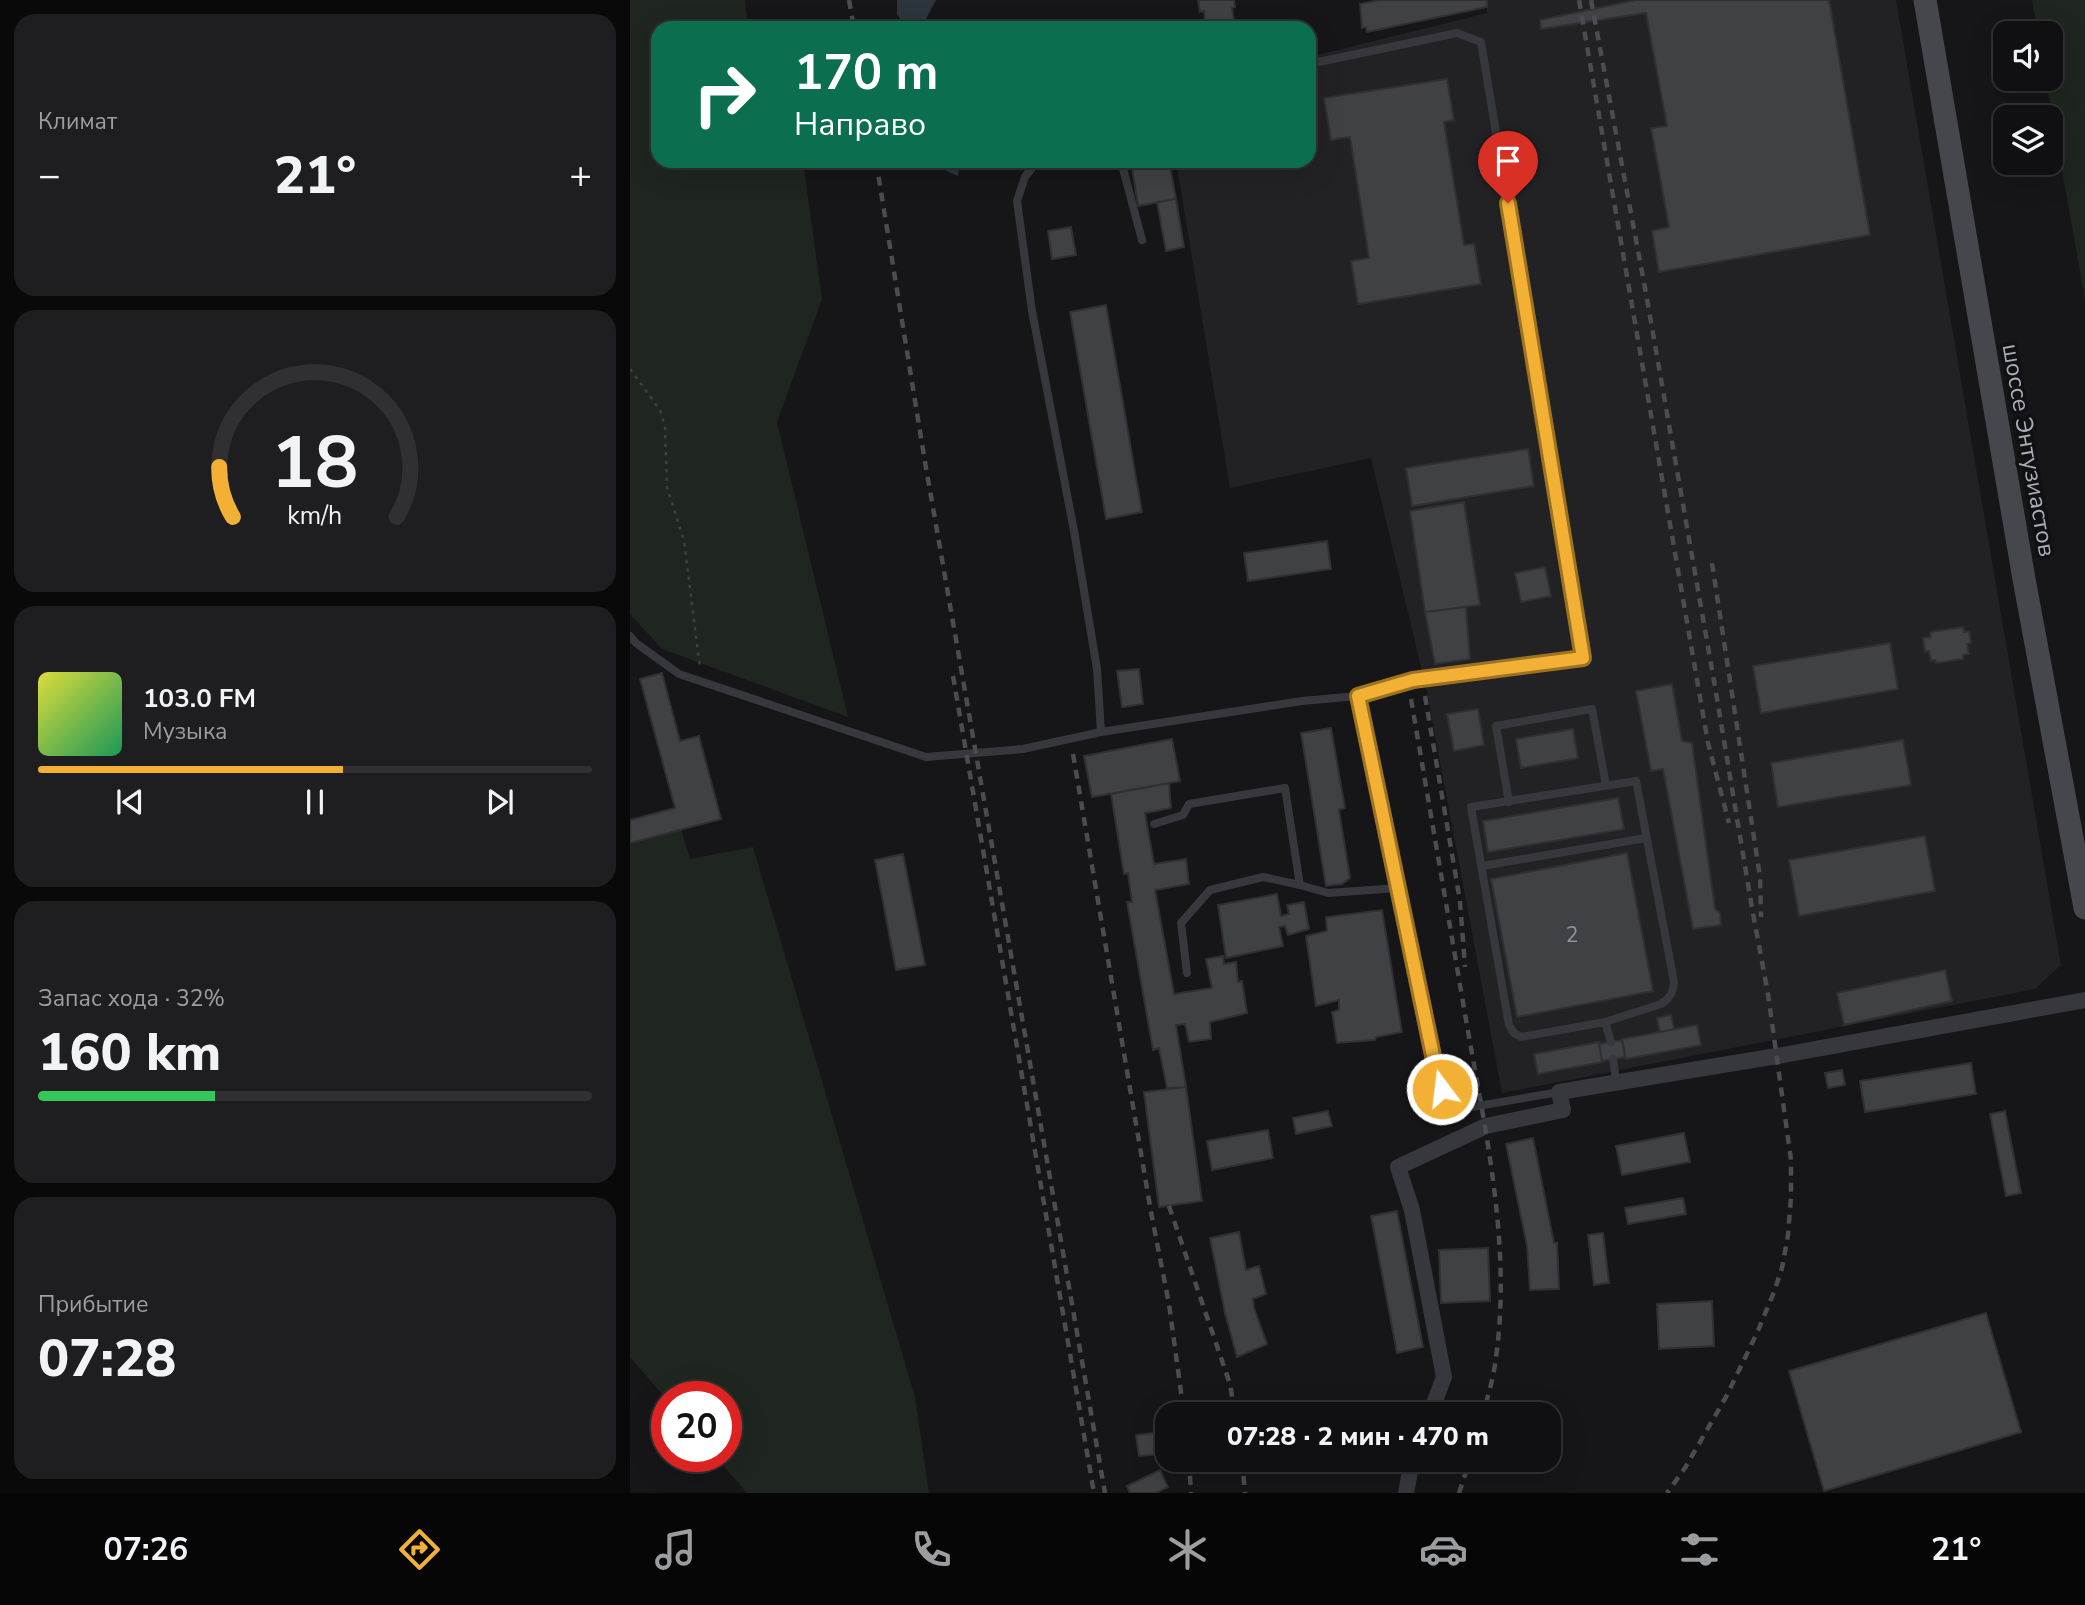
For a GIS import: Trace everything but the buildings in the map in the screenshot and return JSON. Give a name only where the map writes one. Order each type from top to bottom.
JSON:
[{"type":"main road","name":"шоссе Энтузиастов","points":[[1925,0],[2024,579],[2085,908]]},
{"type":"street","points":[[1435,1402],[1444,1377],[1412,1210],[1398,1167],[1486,1126],[1563,1110],[1559,1091],[1791,1054],[2085,1000]]},
{"type":"street","points":[[1406,1493],[1410,1472]]},
{"type":"lane","points":[[630,636],[679,674],[926,757],[1023,750],[1101,732],[1302,701],[1358,696],[1413,680],[1583,658],[1481,42],[1457,33],[1316,63]]},
{"type":"lane","points":[[1032,168],[1025,177],[1017,201],[1032,312],[1097,669],[1101,732]]},
{"type":"lane","points":[[1123,168],[1142,240]]},
{"type":"lane","points":[[1358,696],[1442,1089],[1450,1098],[1472,1107],[1559,1091]]},
{"type":"lane","points":[[1509,802],[1496,726],[1592,709],[1606,785]]},
{"type":"lane","points":[[1636,780],[1674,982],[1673,990],[1669,998],[1661,1004],[1605,1022],[1521,1037],[1514,1033],[1509,1025],[1471,807],[1606,785],[1636,780]]},
{"type":"lane","points":[[1154,824],[1183,815],[1189,804],[1285,788],[1300,885]]},
{"type":"lane","points":[[1482,866],[1646,838]]},
{"type":"lane","points":[[1187,973],[1181,923],[1210,890],[1263,877],[1328,893],[1399,888]]},
{"type":"lane","points":[[1605,1022],[1611,1042]]},
{"type":"lane","points":[[1613,1059],[1616,1082]]},
{"type":"path","points":[[630,369],[660,410],[665,426],[667,487],[684,541],[702,682]]},
{"type":"shaded area","points":[[630,0],[745,0],[747,21],[651,21],[651,168],[804,168],[822,299],[777,422],[848,717],[662,649],[630,614]]},
{"type":"shaded area","points":[[897,0],[936,0],[926,21],[902,21],[897,14]]},
{"type":"shaded area","points":[[1487,0],[1896,0],[2061,965],[2035,989],[1502,1093],[1427,692],[1371,458],[1230,488],[1177,168],[1316,168],[1316,55],[1487,13]]},
{"type":"shaded area","points":[[2032,0],[2085,0],[2085,300],[2063,175],[2063,105],[2051,105],[2048,91],[2063,91],[2063,21],[2036,21]]},
{"type":"shaded area","points":[[940,168],[959,168],[958,176]]},
{"type":"shaded area","points":[[681,829],[690,859],[753,847],[915,1397],[929,1493],[747,1493],[729,1472],[742,1472],[742,1381],[651,1381],[630,1357],[630,843]]},
{"type":"railway","points":[[849,0],[853,21]]},
{"type":"railway","points":[[1579,0],[1708,743],[1729,823]]},
{"type":"railway","points":[[1591,0],[1645,288],[1768,994],[1791,1160],[1788,1235],[1774,1292],[1726,1397],[1685,1468],[1667,1493]]},
{"type":"railway","points":[[877,168],[925,462],[1105,1493]]},
{"type":"railway","points":[[1712,563],[1760,877],[1761,917]]},
{"type":"railway","points":[[953,676],[1094,1493]]},
{"type":"railway","points":[[1425,696],[1460,901],[1465,967]]},
{"type":"railway","points":[[1411,699],[1494,1185],[1501,1271],[1500,1314],[1495,1364],[1486,1402]]},
{"type":"railway","points":[[1073,754],[1169,1304],[1182,1402]]},
{"type":"railway","points":[[1169,1206],[1230,1384],[1233,1402]]},
{"type":"railway","points":[[1190,1472],[1191,1493]]},
{"type":"railway","points":[[1243,1472],[1245,1493]]},
{"type":"railway","points":[[1459,1493],[1466,1472]]},
{"type":"route","points":[[1442,1089],[1358,696],[1413,680],[1583,658],[1508,203]]}]
